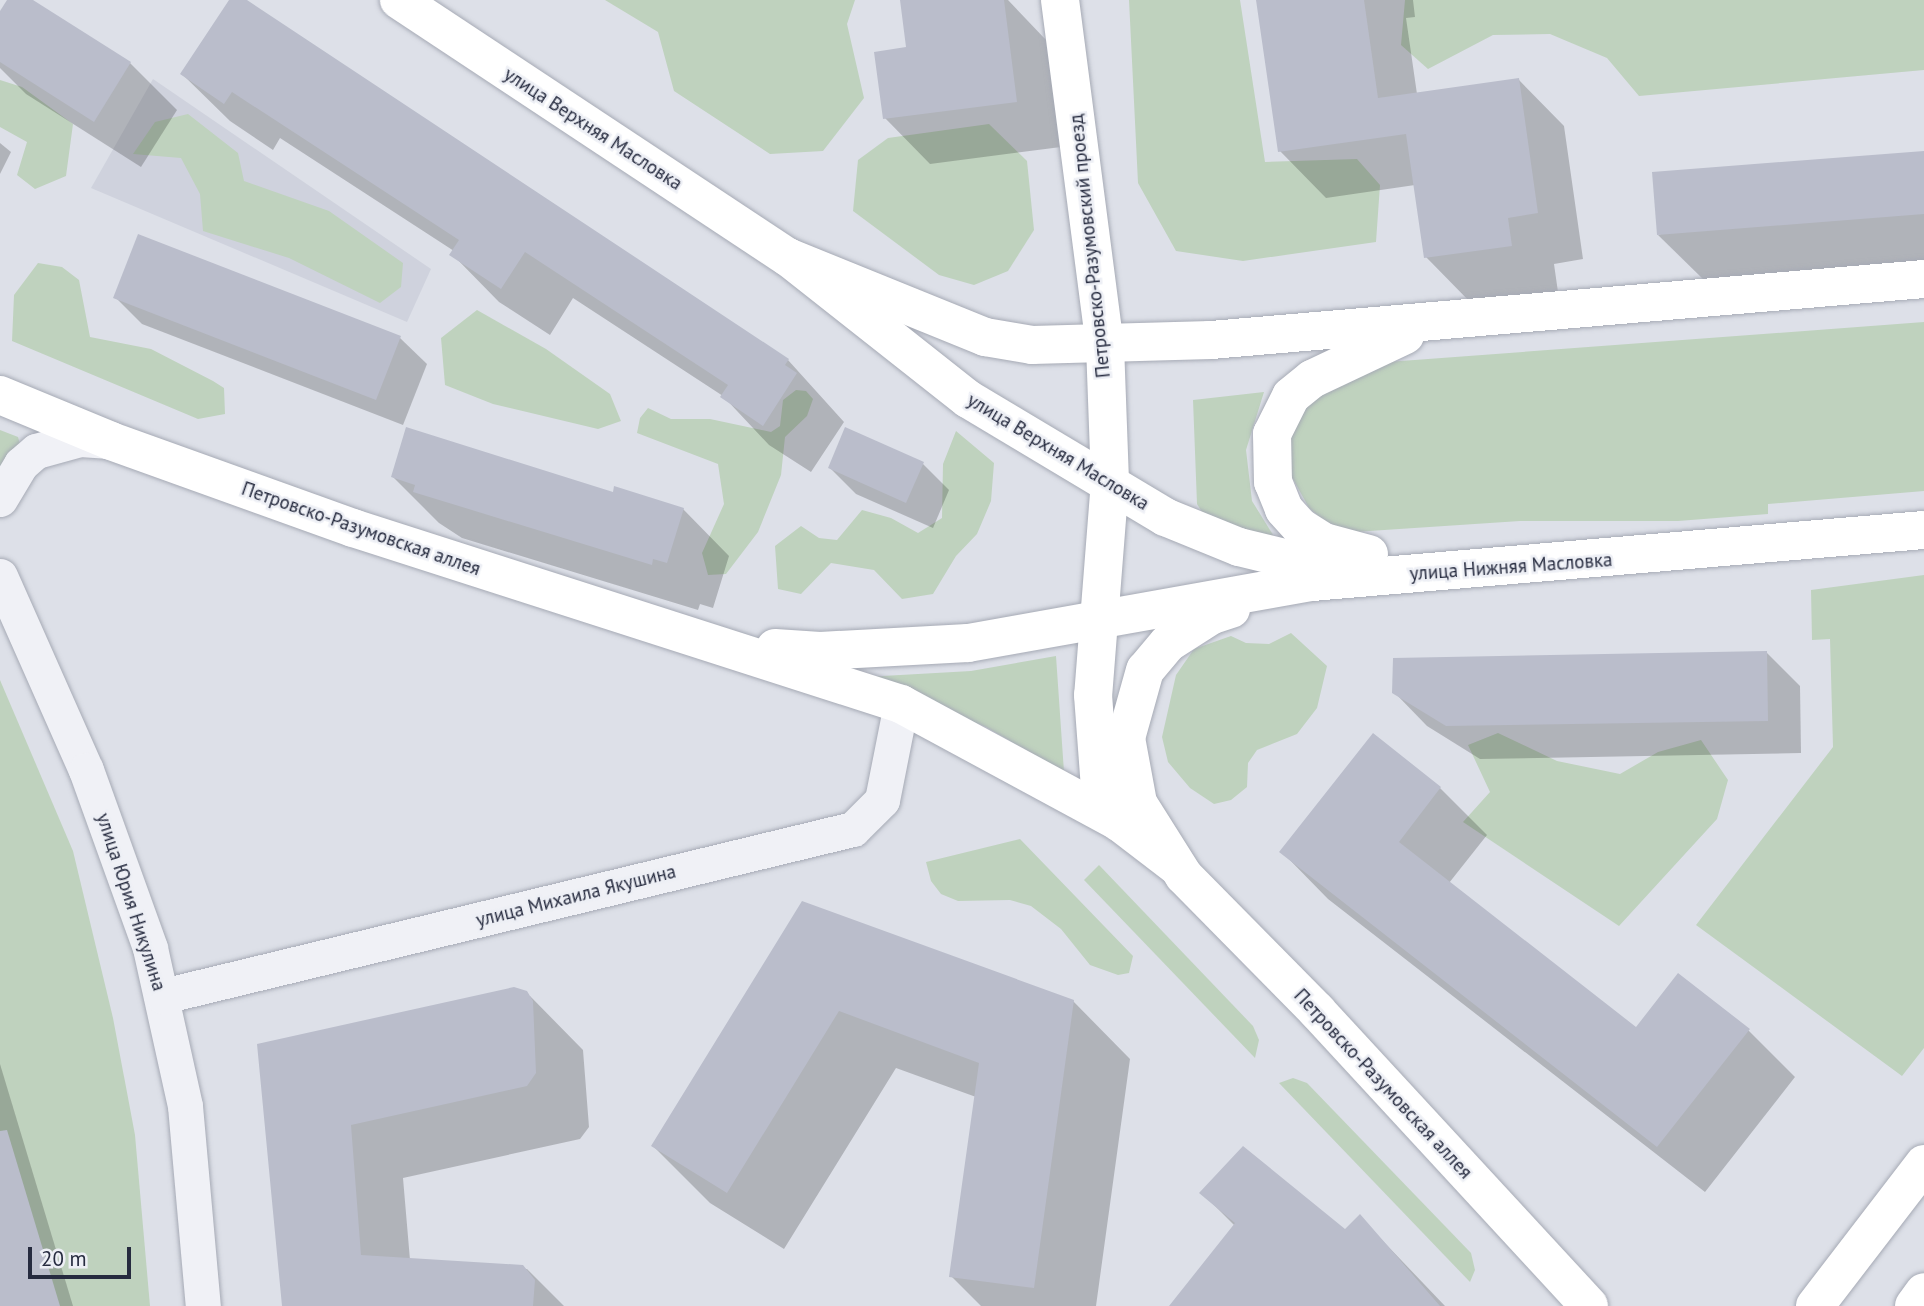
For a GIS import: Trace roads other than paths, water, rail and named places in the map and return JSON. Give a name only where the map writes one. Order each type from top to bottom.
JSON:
[{"type":"street","name":"улица Верхняя Масловка","points":[[399,0],[788,257],[968,399],[1110,481],[1166,517],[1215,538],[1364,578]]},
{"type":"street","name":"Петровско-Разумовский проезд","points":[[1060,0],[1105,345],[1110,481],[1094,664],[1096,751],[1100,788],[1119,822]]},
{"type":"street","name":"улица Верхняя Масловка","points":[[788,257],[985,337],[1032,345],[1105,345]]},
{"type":"street","points":[[1105,345],[1443,320],[1924,279]]},
{"type":"street","points":[[1443,320],[1312,379],[1291,396],[1279,414],[1270,459],[1273,482],[1284,509],[1300,527],[1324,542],[1355,552],[1475,569]]},
{"type":"street","name":"Петровско-Разумовская аллея","points":[[0,395],[111,441],[378,536],[728,646],[901,704],[1119,822],[1175,865],[1589,1306]]},
{"type":"street","points":[[0,499],[21,464],[36,451],[80,439],[111,441]]},
{"type":"street","name":"улица Нижняя Масловка","points":[[1099,620],[1312,582],[1924,530]]},
{"type":"street","name":"улица Юрия Никулина","points":[[0,551],[5,586],[91,783],[132,891],[163,996],[185,1106],[203,1306]]},
{"type":"street","name":"Петровско-Разумовская аллея","points":[[1175,865],[1138,803],[1128,766],[1126,738],[1145,670],[1168,643],[1212,615],[1312,582]]},
{"type":"street","name":"Петровско-Разумовская аллея","points":[[728,646],[820,651],[921,646],[1099,620]]},
{"type":"street","name":"улица Михаила Якушина","points":[[163,996],[853,829],[882,800],[901,704]]},
{"type":"street","points":[[1815,1306],[1924,1164]]},
{"type":"street","points":[[1913,1306],[1924,1292]]}]
